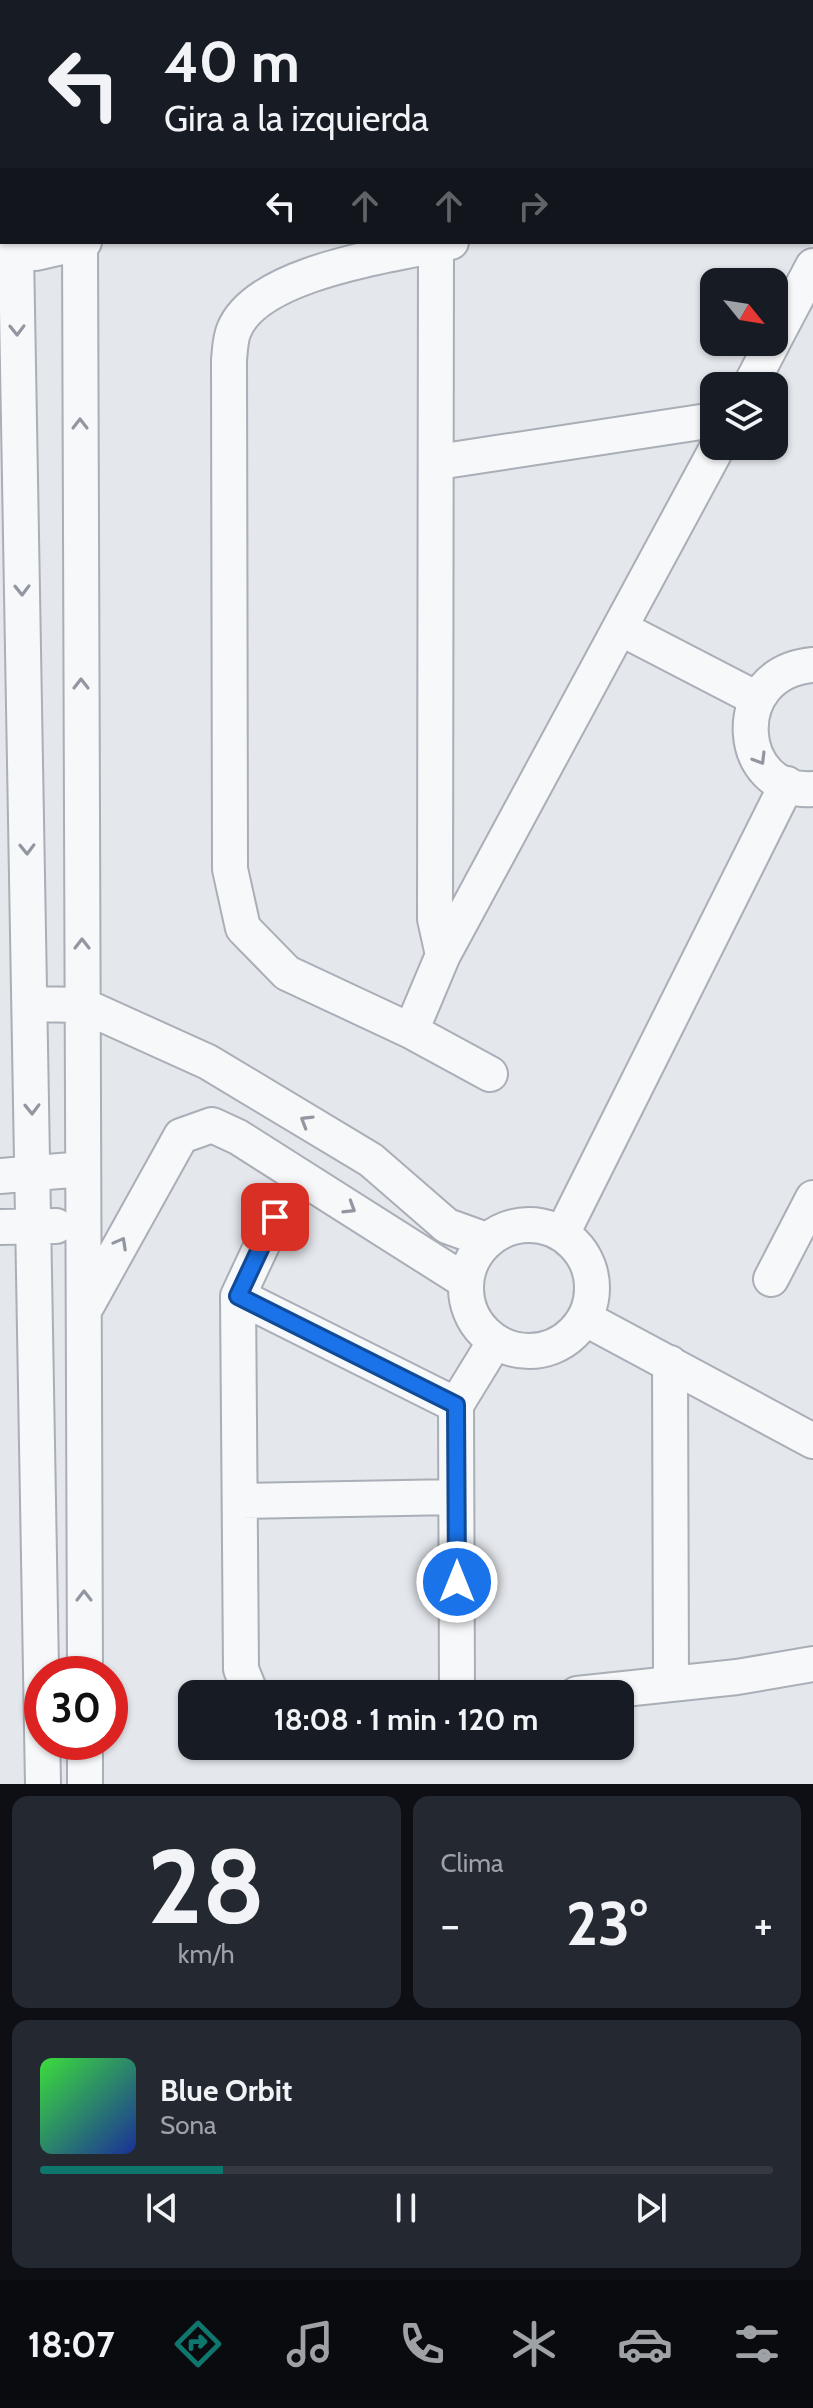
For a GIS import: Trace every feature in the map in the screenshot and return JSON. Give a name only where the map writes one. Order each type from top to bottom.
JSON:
[{"type":"street","points":[[43,1784],[34,1226],[17,1174],[30,1004],[8,250],[36,253],[77,244]]},
{"type":"street","points":[[82,244],[85,1656]]},
{"type":"street","points":[[443,955],[435,919],[438,462],[444,244],[294,280],[268,292],[246,311],[234,330],[229,360],[230,869],[243,928],[287,973],[411,1031],[490,1074]]},
{"type":"street","points":[[788,314],[813,266]]},
{"type":"street","points":[[438,462],[700,422]]},
{"type":"street","points":[[411,1031],[443,955],[710,460]]},
{"type":"street","points":[[620,628],[757,699]]},
{"type":"street","points":[[563,1232],[800,786],[767,771],[755,753],[749,732],[751,710],[776,675],[795,666],[813,665]]},
{"type":"street","points":[[30,1004],[82,1005],[208,1062],[371,1160],[447,1226],[486,1240]]},
{"type":"street","points":[[83,1311],[181,1136],[212,1125],[238,1137],[465,1281]]},
{"type":"street","points":[[17,1174],[83,1169]]},
{"type":"street","points":[[771,1279],[812,1202]]},
{"type":"street","points":[[245,1680],[241,1669],[238,1296],[275,1217]]},
{"type":"street","points":[[537,1224],[563,1232],[585,1256],[588,1266],[593,1287],[586,1319],[561,1344],[528,1353],[494,1343],[477,1327],[467,1305],[465,1281],[471,1259],[486,1240],[509,1226],[537,1224]]},
{"type":"street","points":[[0,1227],[83,1225]]},
{"type":"street","points":[[238,1296],[456,1405]]},
{"type":"street","points":[[586,1319],[813,1441]]},
{"type":"street","points":[[457,1680],[456,1405],[494,1343]]},
{"type":"street","points":[[670,1363],[671,1684]]},
{"type":"street","points":[[240,1501],[456,1497]]},
{"type":"street","points":[[634,1688],[813,1664]]},
{"type":"street","points":[[85,1760],[85,1784]]},
{"type":"route","points":[[275,1217],[238,1296],[456,1405],[457,1582]]}]
